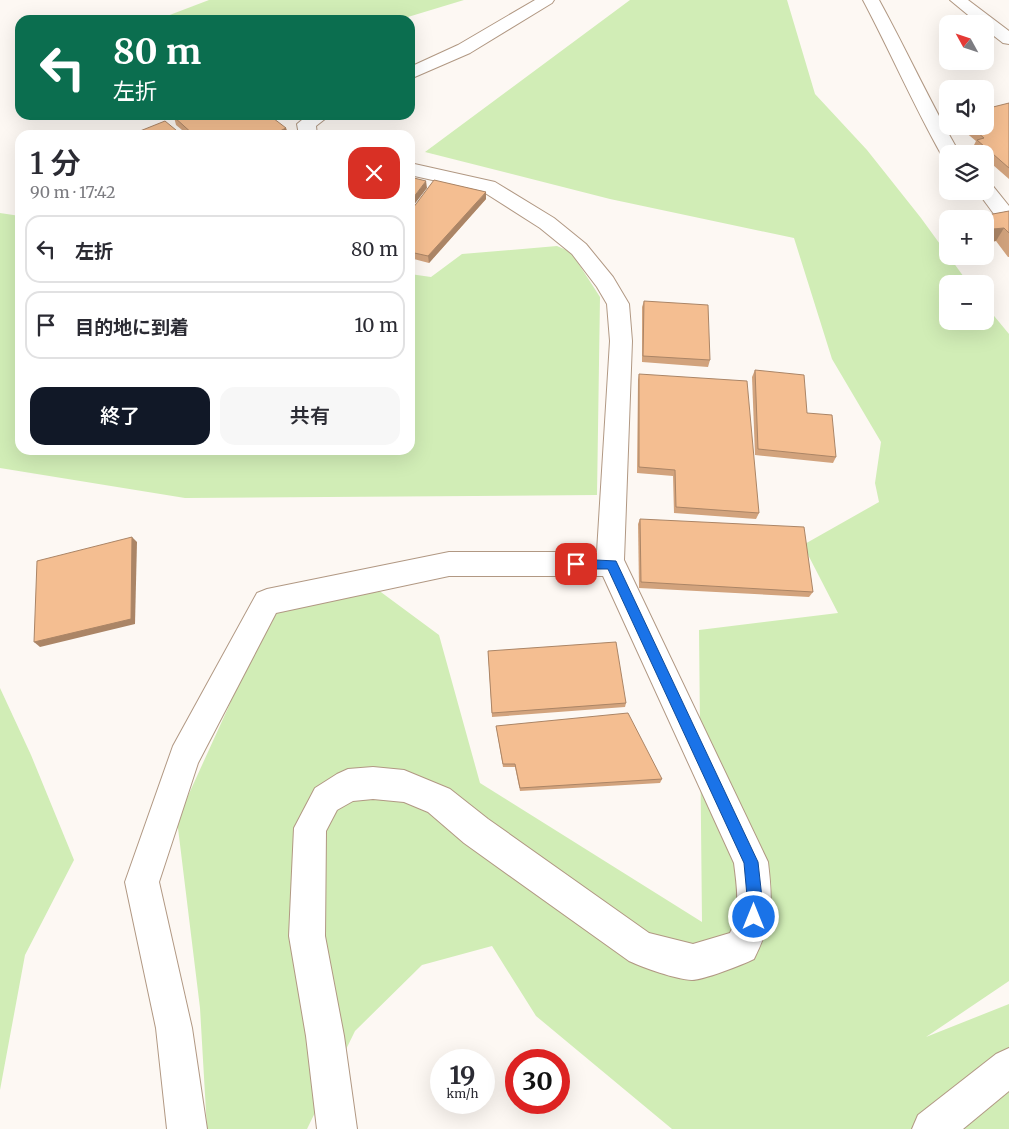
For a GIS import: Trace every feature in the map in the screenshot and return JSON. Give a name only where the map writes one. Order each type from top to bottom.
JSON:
[{"type":"street","points":[[415,72],[464,49],[546,0]]},
{"type":"street","points":[[871,0],[897,48],[926,111],[946,145]]},
{"type":"street","points":[[958,0],[1009,39]]},
{"type":"street","points":[[307,130],[306,124],[312,120]]},
{"type":"street","points":[[337,1129],[325,1036],[307,936],[310,828],[326,800],[348,785],[373,783],[404,786],[439,800],[476,831],[641,949],[693,962],[742,946],[752,927],[756,907],[751,862],[610,560],[621,341],[618,304],[605,282],[579,249],[547,223],[488,186],[415,169]]},
{"type":"street","points":[[994,200],[1009,220]]},
{"type":"street","points":[[187,1129],[174,1028],[142,882],[184,757],[267,602],[449,564],[612,564]]},
{"type":"street","points":[[932,1129],[1009,1067]]},
{"type":"green space","points":[[209,0],[464,0],[414,15],[170,15]]},
{"type":"green space","points":[[630,0],[787,0],[815,94],[867,150],[939,243],[939,265],[955,265],[962,275],[939,275],[939,330],[994,330],[994,316],[1009,334],[1009,981],[926,1037],[1009,1004],[1009,1129],[672,1129],[536,1016],[492,946],[422,965],[355,1031],[307,1129],[207,1129],[200,1008],[177,820],[228,708],[268,609],[370,584],[439,635],[480,783],[702,922],[699,630],[838,613],[803,545],[879,502],[875,483],[881,442],[832,359],[794,238],[610,199],[425,152]]},
{"type":"green space","points":[[0,213],[15,215],[15,455],[415,455],[415,275],[431,277],[462,254],[557,246],[571,252],[600,297],[597,495],[185,498],[0,468]]},
{"type":"green space","points":[[0,688],[31,755],[74,860],[25,955],[0,1090]]},
{"type":"building","points":[[1009,103],[1009,168],[994,155],[994,145],[983,145],[977,140],[984,138],[980,135],[994,135],[994,107]]},
{"type":"building","points":[[177,120],[276,120],[286,128],[282,130],[188,130]]},
{"type":"building","points":[[165,121],[176,130],[142,130]]},
{"type":"building","points":[[415,178],[426,181],[415,195]]},
{"type":"building","points":[[434,180],[486,192],[428,256],[415,253],[415,205]]},
{"type":"building","points":[[1009,211],[1009,233],[1004,228],[994,229],[994,214]]},
{"type":"building","points":[[644,301],[708,305],[710,360],[643,356]]},
{"type":"building","points":[[755,370],[804,375],[807,413],[832,415],[836,457],[758,449]]},
{"type":"building","points":[[639,374],[747,381],[759,513],[676,507],[675,470],[639,467]]},
{"type":"building","points":[[640,519],[804,527],[813,592],[641,582]]},
{"type":"building","points":[[132,537],[131,619],[34,642],[37,561]]},
{"type":"building","points":[[616,642],[626,703],[492,713],[488,651]]},
{"type":"building","points":[[628,713],[662,779],[520,788],[515,764],[503,764],[496,726]]},
{"type":"route","points":[[576,564],[612,564],[751,862],[756,907],[754,917]]}]
